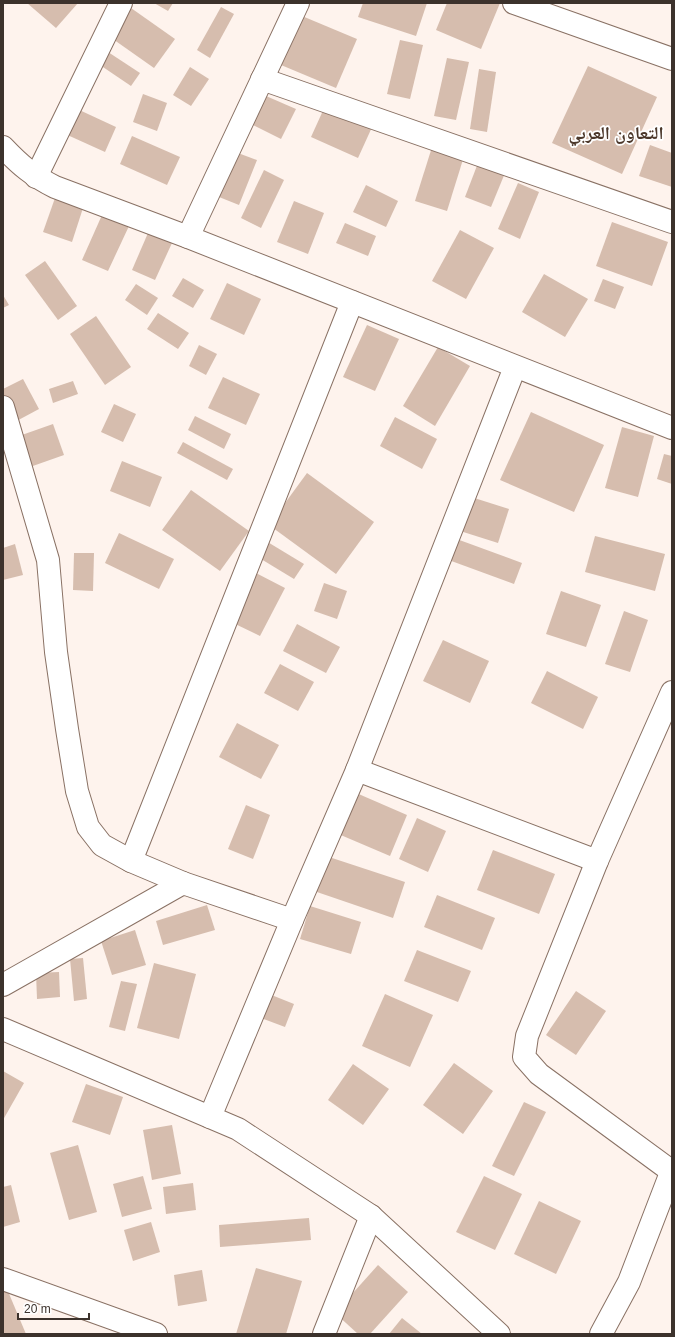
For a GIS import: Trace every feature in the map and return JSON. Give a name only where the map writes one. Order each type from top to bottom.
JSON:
[{"type":"street","points":[[36,177],[121,3]]},
{"type":"street","points":[[188,237],[298,3]]},
{"type":"street","points":[[514,3],[672,59]]},
{"type":"street","points":[[262,79],[672,222]]},
{"type":"street","points":[[3,148],[18,163],[36,177],[55,187],[188,237],[672,428]]},
{"type":"street","points":[[131,861],[352,302]]},
{"type":"street","points":[[210,1117],[292,920],[357,770],[515,367]]},
{"type":"street","points":[[3,408],[48,560],[56,652],[77,791],[88,826],[102,845],[131,861],[183,883],[292,920]]},
{"type":"street","points":[[601,1334],[629,1282],[672,1170],[539,1074],[524,1056],[527,1036],[598,860],[672,692]]},
{"type":"street","points":[[357,770],[598,860]]},
{"type":"street","points":[[3,985],[183,883]]},
{"type":"street","points":[[3,1028],[238,1128],[371,1216],[499,1334]]},
{"type":"street","points":[[324,1334],[371,1216]]},
{"type":"street","points":[[3,1279],[156,1334]]},
{"type":"building","points":[[27,3],[78,3],[56,28]]},
{"type":"building","points":[[154,3],[173,3],[168,11]]},
{"type":"building","points":[[363,3],[427,3],[416,36],[358,17]]},
{"type":"building","points":[[447,3],[500,3],[481,49],[436,30]]},
{"type":"building","points":[[221,7],[234,14],[210,58],[197,50]]},
{"type":"building","points":[[131,8],[175,39],[154,68],[110,37]]},
{"type":"building","points":[[302,16],[357,39],[336,88],[281,65]]},
{"type":"building","points":[[400,40],[423,45],[410,99],[387,94]]},
{"type":"building","points":[[105,50],[140,73],[131,86],[97,63]]},
{"type":"building","points":[[447,58],[469,62],[456,120],[434,116]]},
{"type":"building","points":[[588,66],[657,97],[622,174],[552,143]]},
{"type":"building","points":[[190,67],[209,79],[191,106],[173,95]]},
{"type":"building","points":[[479,69],[496,72],[487,132],[470,129]]},
{"type":"building","points":[[143,94],[167,103],[157,131],[133,122]]},
{"type":"building","points":[[266,96],[296,109],[281,139],[253,125]]},
{"type":"building","points":[[326,104],[373,125],[358,158],[311,137]]},
{"type":"building","points":[[75,108],[116,127],[105,152],[63,133]]},
{"type":"building","points":[[132,136],[180,157],[167,185],[120,164]]},
{"type":"building","points":[[433,144],[465,153],[447,211],[415,201]]},
{"type":"building","points":[[650,145],[672,153],[672,187],[639,176]]},
{"type":"building","points":[[238,153],[257,160],[239,205],[219,197]]},
{"type":"building","points":[[478,163],[505,173],[491,207],[465,197]]},
{"type":"building","points":[[264,170],[284,180],[261,228],[241,218]]},
{"type":"building","points":[[518,183],[539,192],[520,239],[498,229]]},
{"type":"building","points":[[366,185],[398,201],[386,227],[353,212]]},
{"type":"building","points":[[55,198],[83,208],[72,242],[43,232]]},
{"type":"building","points":[[294,201],[324,213],[308,254],[277,242]]},
{"type":"building","points":[[102,215],[129,226],[108,271],[82,260]]},
{"type":"building","points":[[612,222],[668,242],[652,286],[596,266]]},
{"type":"building","points":[[345,223],[376,236],[368,256],[336,243]]},
{"type":"building","points":[[460,230],[494,248],[466,299],[432,281]]},
{"type":"building","points":[[148,233],[172,243],[155,280],[132,270]]},
{"type":"building","points":[[45,261],[77,306],[58,320],[25,275]]},
{"type":"building","points":[[544,274],[588,299],[565,337],[522,312]]},
{"type":"building","points":[[183,278],[204,290],[193,308],[172,296]]},
{"type":"building","points":[[603,279],[624,287],[615,309],[594,301]]},
{"type":"building","points":[[227,283],[261,299],[244,335],[210,319]]},
{"type":"building","points":[[136,284],[158,298],[147,315],[125,300]]},
{"type":"building","points":[[3,295],[9,305],[3,308]]},
{"type":"building","points":[[158,313],[189,333],[178,349],[147,329]]},
{"type":"building","points":[[96,316],[131,367],[105,385],[70,334]]},
{"type":"building","points":[[367,325],[399,339],[375,391],[343,377]]},
{"type":"building","points":[[199,345],[217,354],[206,375],[189,366]]},
{"type":"building","points":[[438,347],[470,366],[435,426],[403,406]]},
{"type":"building","points":[[223,377],[260,394],[246,425],[208,408]]},
{"type":"building","points":[[23,379],[39,409],[11,424],[3,409],[3,389]]},
{"type":"building","points":[[73,381],[78,394],[53,403],[49,389]]},
{"type":"building","points":[[114,404],[136,414],[123,442],[101,432]]},
{"type":"building","points":[[531,412],[604,445],[574,512],[500,480]]},
{"type":"building","points":[[195,416],[231,434],[224,449],[188,430]]},
{"type":"building","points":[[395,417],[437,439],[422,469],[380,446]]},
{"type":"building","points":[[53,424],[64,455],[30,467],[19,436]]},
{"type":"building","points":[[622,427],[654,436],[638,497],[605,488]]},
{"type":"building","points":[[183,442],[233,469],[227,480],[177,453]]},
{"type":"building","points":[[664,454],[672,456],[672,484],[657,479]]},
{"type":"building","points":[[122,461],[162,477],[150,507],[110,491]]},
{"type":"building","points":[[307,473],[374,522],[336,574],[269,525]]},
{"type":"building","points":[[191,490],[249,531],[220,571],[162,530]]},
{"type":"building","points":[[468,496],[509,509],[498,543],[457,530]]},
{"type":"building","points":[[119,533],[174,559],[159,589],[105,563]]},
{"type":"building","points":[[443,534],[522,563],[514,584],[435,555]]},
{"type":"building","points":[[595,536],[665,554],[655,591],[585,572]]},
{"type":"building","points":[[261,538],[304,564],[294,579],[251,553]]},
{"type":"building","points":[[15,544],[23,575],[3,580],[3,548]]},
{"type":"building","points":[[74,553],[94,553],[93,591],[73,590]]},
{"type":"building","points":[[254,572],[285,588],[260,636],[229,621]]},
{"type":"building","points":[[324,583],[347,591],[337,619],[314,611]]},
{"type":"building","points":[[561,591],[601,605],[586,647],[546,634]]},
{"type":"building","points":[[624,611],[648,620],[630,672],[605,664]]},
{"type":"building","points":[[297,624],[340,647],[326,673],[283,651]]},
{"type":"building","points":[[443,640],[489,661],[470,703],[423,681]]},
{"type":"building","points":[[280,664],[314,682],[298,711],[264,693]]},
{"type":"building","points":[[547,671],[598,697],[583,729],[531,703]]},
{"type":"building","points":[[237,723],[279,745],[261,779],[219,757]]},
{"type":"building","points":[[354,792],[407,815],[390,856],[336,833]]},
{"type":"building","points":[[246,805],[270,815],[253,859],[228,849]]},
{"type":"building","points":[[417,818],[446,831],[428,872],[399,859]]},
{"type":"building","points":[[493,850],[555,874],[539,914],[477,890]]},
{"type":"building","points":[[326,856],[405,882],[393,918],[314,891]]},
{"type":"building","points":[[437,895],[495,918],[482,950],[424,927]]},
{"type":"building","points":[[207,905],[215,930],[163,945],[156,921]]},
{"type":"building","points":[[310,906],[361,922],[351,954],[300,939]]},
{"type":"building","points":[[135,930],[146,965],[112,975],[101,941]]},
{"type":"building","points":[[417,950],[471,971],[458,1002],[404,981]]},
{"type":"building","points":[[83,958],[87,999],[74,1001],[70,959]]},
{"type":"building","points":[[154,963],[196,974],[179,1039],[137,1028]]},
{"type":"building","points":[[59,972],[60,997],[37,999],[36,973]]},
{"type":"building","points":[[121,981],[137,984],[125,1031],[109,1027]]},
{"type":"building","points":[[254,988],[294,1004],[285,1027],[245,1012]]},
{"type":"building","points":[[576,991],[606,1011],[576,1055],[546,1035]]},
{"type":"building","points":[[385,994],[433,1015],[410,1067],[362,1046]]},
{"type":"building","points":[[454,1063],[493,1091],[463,1134],[423,1105]]},
{"type":"building","points":[[353,1064],[389,1089],[363,1125],[328,1100]]},
{"type":"building","points":[[3,1071],[24,1083],[3,1120]]},
{"type":"building","points":[[86,1084],[123,1097],[110,1135],[72,1122]]},
{"type":"building","points":[[524,1102],[546,1112],[514,1176],[492,1166]]},
{"type":"building","points":[[172,1125],[181,1174],[152,1180],[143,1130]]},
{"type":"building","points":[[78,1145],[97,1212],[69,1220],[50,1153]]},
{"type":"building","points":[[143,1176],[152,1209],[122,1217],[113,1184]]},
{"type":"building","points":[[484,1176],[522,1194],[495,1250],[456,1232]]},
{"type":"building","points":[[193,1183],[196,1210],[166,1214],[163,1187]]},
{"type":"building","points":[[11,1185],[20,1222],[3,1227],[3,1187]]},
{"type":"building","points":[[539,1201],[581,1221],[556,1274],[514,1254]]},
{"type":"building","points":[[309,1218],[311,1240],[220,1247],[219,1225]]},
{"type":"building","points":[[151,1222],[160,1252],[133,1261],[124,1230]]},
{"type":"building","points":[[378,1265],[408,1292],[370,1334],[358,1334],[335,1313]]},
{"type":"building","points":[[256,1268],[302,1281],[286,1334],[236,1334]]},
{"type":"building","points":[[202,1270],[207,1301],[178,1306],[174,1275]]},
{"type":"building","points":[[7,1289],[26,1334],[3,1334],[3,1291]]},
{"type":"building","points":[[402,1318],[422,1334],[389,1334]]},
{"type":"district","name":"التعاون العربي","points":[[616,133]]}]
